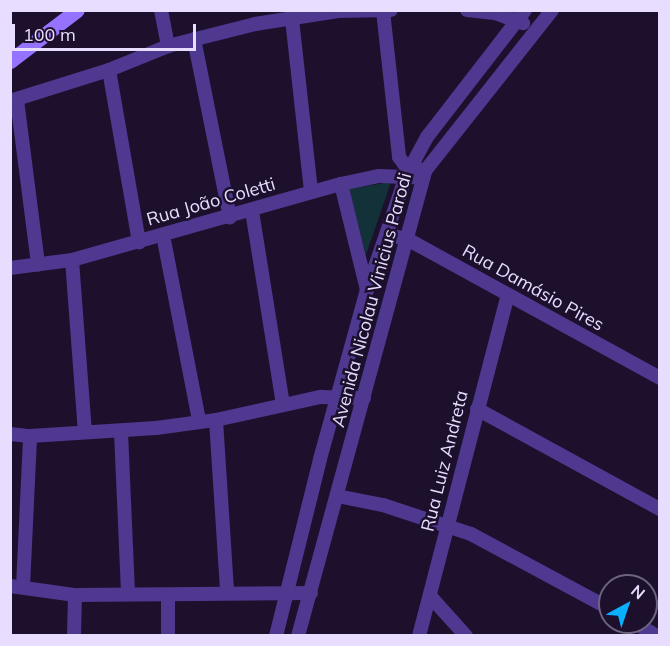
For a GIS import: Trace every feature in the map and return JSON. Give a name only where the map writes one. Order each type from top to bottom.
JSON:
[{"type":"street","points":[[10,61],[77,10]]},
{"type":"street","points":[[161,10],[168,46]]},
{"type":"street","points":[[38,265],[14,100],[109,70],[168,46],[254,17],[292,19],[338,11],[390,10]]},
{"type":"street","points":[[467,10],[517,15],[536,30]]},
{"type":"street","name":"Avenida Nicolau Vinicius Parodi","points":[[298,636],[364,398],[387,303],[407,239],[412,211],[424,175],[552,10]]},
{"type":"street","points":[[383,11],[399,157],[408,171]]},
{"type":"street","name":"Avenida Nicolau Vinicius Parodi","points":[[276,636],[320,459],[339,398],[367,290],[408,171],[427,137],[517,15]]},
{"type":"street","points":[[292,19],[311,192]]},
{"type":"street","points":[[194,39],[230,217]]},
{"type":"street","points":[[109,70],[139,242]]},
{"type":"street","name":"Rua João Coletti","points":[[10,268],[72,260],[341,184],[408,171],[424,175]]},
{"type":"street","points":[[341,184],[367,290]]},
{"type":"street","points":[[252,211],[283,405]]},
{"type":"street","points":[[163,235],[199,421]]},
{"type":"street","name":"Rua Damásio Pires","points":[[387,235],[407,239],[660,378]]},
{"type":"street","points":[[72,260],[85,431]]},
{"type":"street","name":"Rua Luiz Andreta","points":[[419,636],[508,295]]},
{"type":"street","points":[[10,434],[30,436],[85,431],[121,432],[216,420],[320,397],[364,398]]},
{"type":"street","points":[[477,410],[660,509]]},
{"type":"street","points":[[216,420],[227,592]]},
{"type":"street","points":[[121,432],[128,593]]},
{"type":"street","points":[[30,436],[17,586],[75,595],[128,593],[168,596],[287,591],[311,593]]},
{"type":"street","points":[[337,496],[383,505],[447,526],[489,543],[598,602]]},
{"type":"street","points":[[74,636],[75,595]]},
{"type":"street","points":[[168,596],[168,636]]},
{"type":"street","points":[[430,596],[466,636]]},
{"type":"green space","points":[[391,182],[366,255],[349,189]]}]
